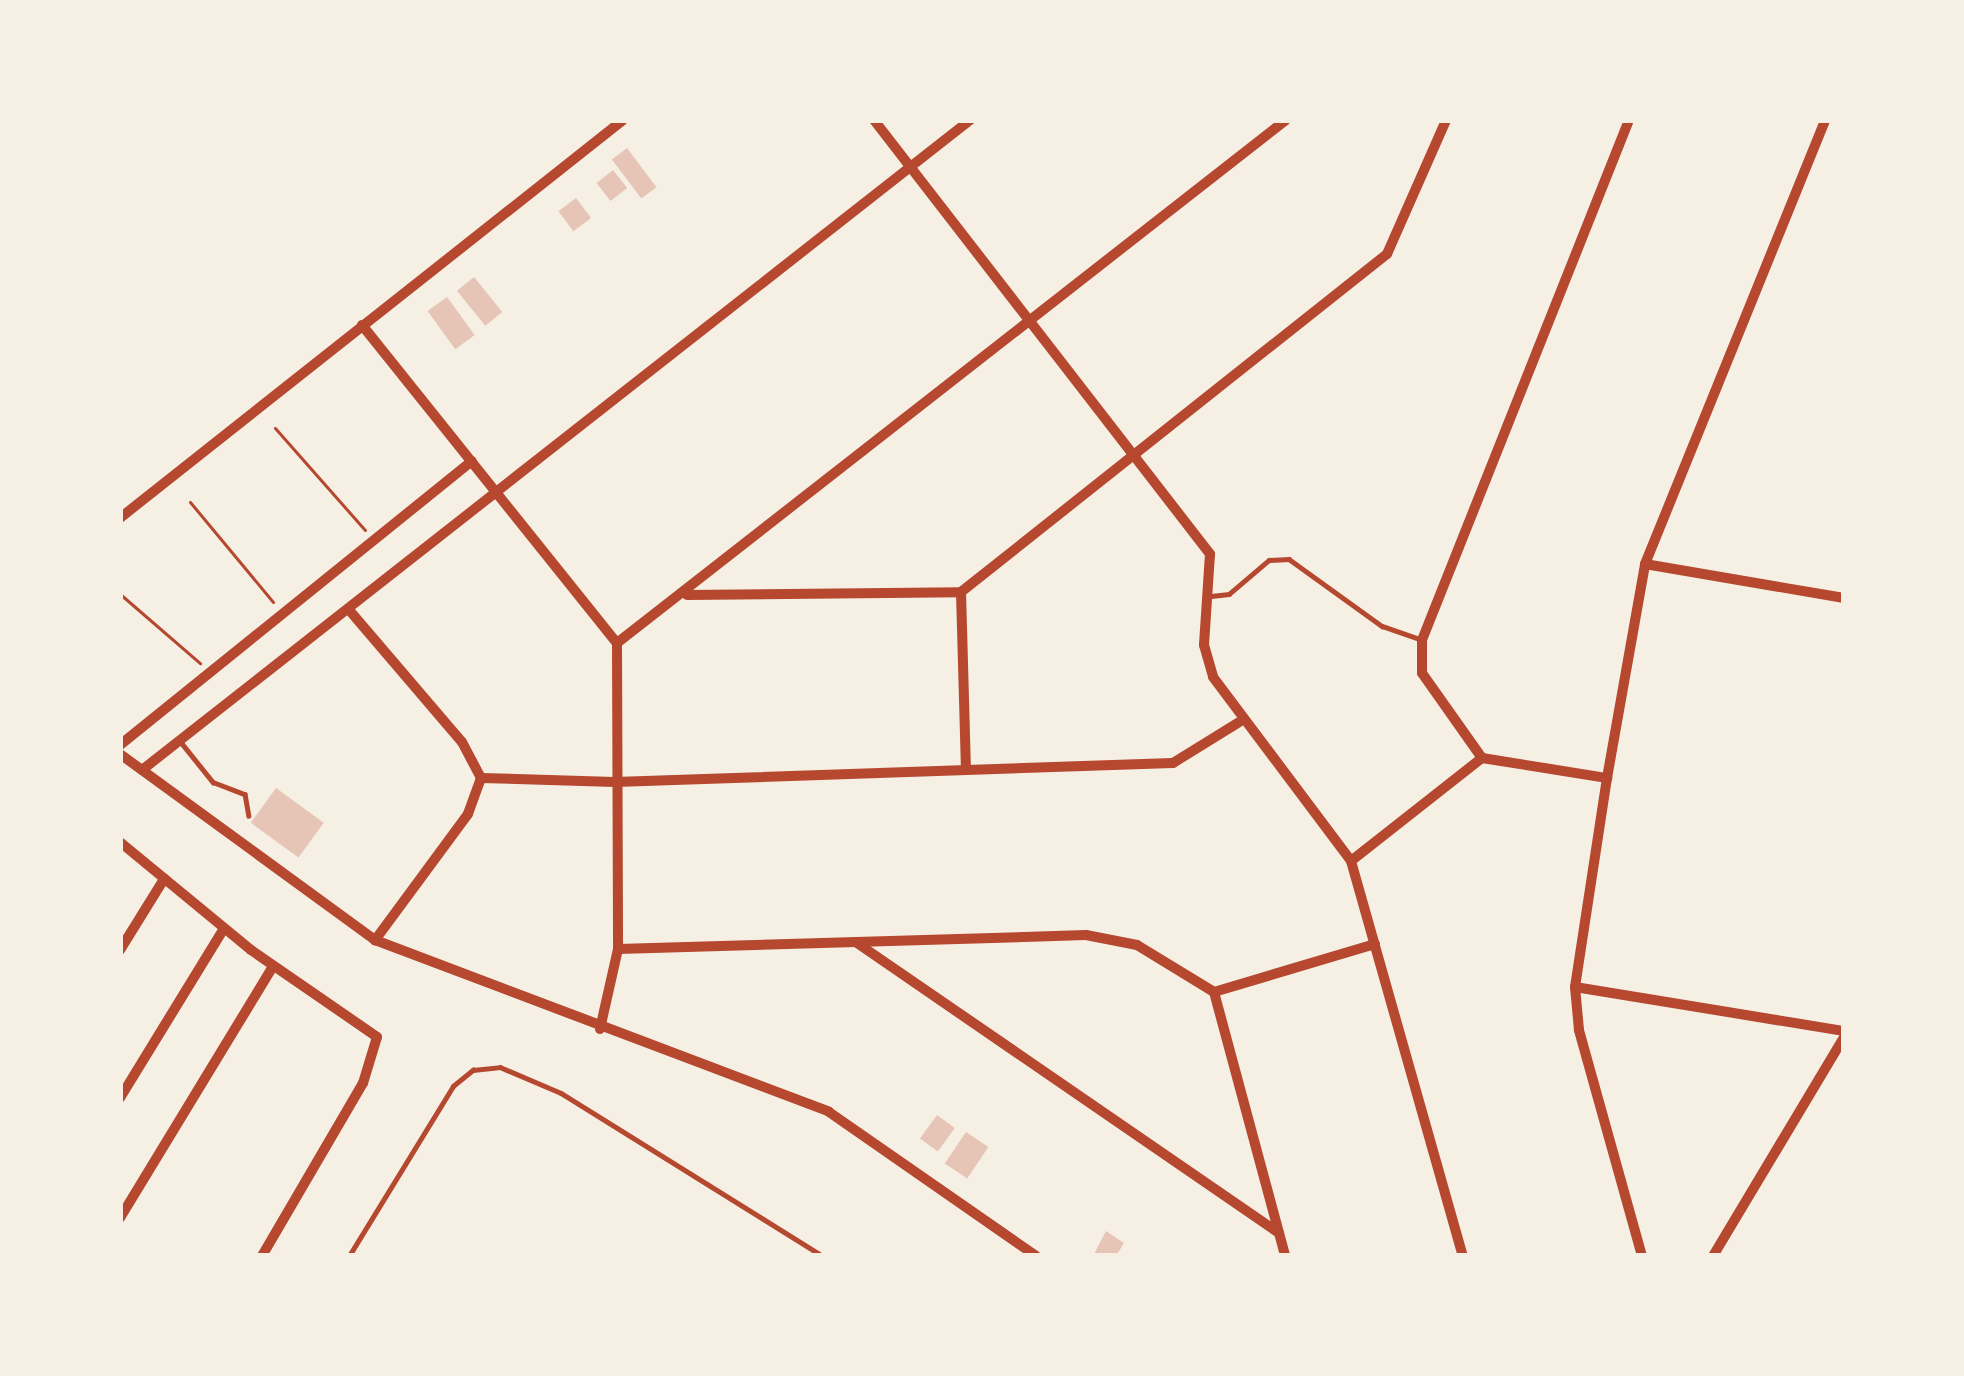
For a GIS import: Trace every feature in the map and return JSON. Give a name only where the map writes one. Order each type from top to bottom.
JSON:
[{"type":"street","points":[[120,518],[623,120]]},
{"type":"street","points":[[874,120],[1210,554],[1211,596],[1204,646],[1239,722],[1351,861],[1463,1256]]},
{"type":"street","points":[[142,770],[500,496],[970,120]]},
{"type":"street","points":[[617,643],[687,595],[1286,120]]},
{"type":"street","points":[[687,595],[961,592],[1387,254],[1446,120]]},
{"type":"street","points":[[1607,778],[1482,758],[1421,673],[1422,640],[1629,120]]},
{"type":"street","points":[[1642,1256],[1579,1030],[1575,987],[1607,778],[1645,565],[1825,120]]},
{"type":"street","points":[[362,326],[617,643],[618,949],[600,1029]]},
{"type":"street","points":[[120,745],[472,461]]},
{"type":"street","points":[[1645,565],[1844,598]]},
{"type":"street","points":[[961,592],[966,768]]},
{"type":"street","points":[[350,610],[462,742],[481,778],[468,814],[375,940]]},
{"type":"street","points":[[481,778],[615,782],[1173,763],[1239,722]]},
{"type":"street","points":[[120,754],[375,940],[849,1123],[1036,1256]]},
{"type":"street","points":[[1351,861],[1482,758]]},
{"type":"street","points":[[120,842],[273,965],[369,1027],[379,1046],[262,1256]]},
{"type":"street","points":[[120,950],[164,879]]},
{"type":"street","points":[[120,1098],[224,928]]},
{"type":"street","points":[[618,949],[1114,938],[1214,992],[1375,944]]},
{"type":"street","points":[[857,943],[1279,1233]]},
{"type":"street","points":[[120,1218],[273,965]]},
{"type":"street","points":[[1575,987],[1844,1034],[1713,1256]]},
{"type":"street","points":[[1214,992],[1286,1256]]},
{"type":"lane","points":[[1211,596],[1229,594],[1269,560],[1289,559],[1382,626],[1422,640]]},
{"type":"lane","points":[[180,741],[213,782],[242,791],[249,816]]},
{"type":"lane","points":[[349,1256],[441,1101],[462,1076],[484,1067],[561,1093],[823,1256]]},
{"type":"path","points":[[275,428],[376,539]]},
{"type":"path","points":[[190,502],[284,613]]},
{"type":"path","points":[[120,594],[175,648],[213,670]]},
{"type":"building","points":[[627,148],[656,187],[641,199],[612,159]]},
{"type":"building","points":[[613,170],[627,188],[611,201],[596,183]]},
{"type":"building","points":[[576,198],[591,218],[573,231],[558,211]]},
{"type":"building","points":[[474,277],[502,312],[485,326],[457,291]]},
{"type":"building","points":[[447,297],[475,335],[455,349],[428,311]]},
{"type":"building","points":[[276,788],[324,823],[298,857],[251,823]]},
{"type":"building","points":[[937,1115],[955,1128],[938,1151],[920,1138]]},
{"type":"building","points":[[966,1132],[988,1147],[967,1179],[945,1164]]},
{"type":"building","points":[[1106,1231],[1124,1243],[1116,1256],[1093,1256]]}]
